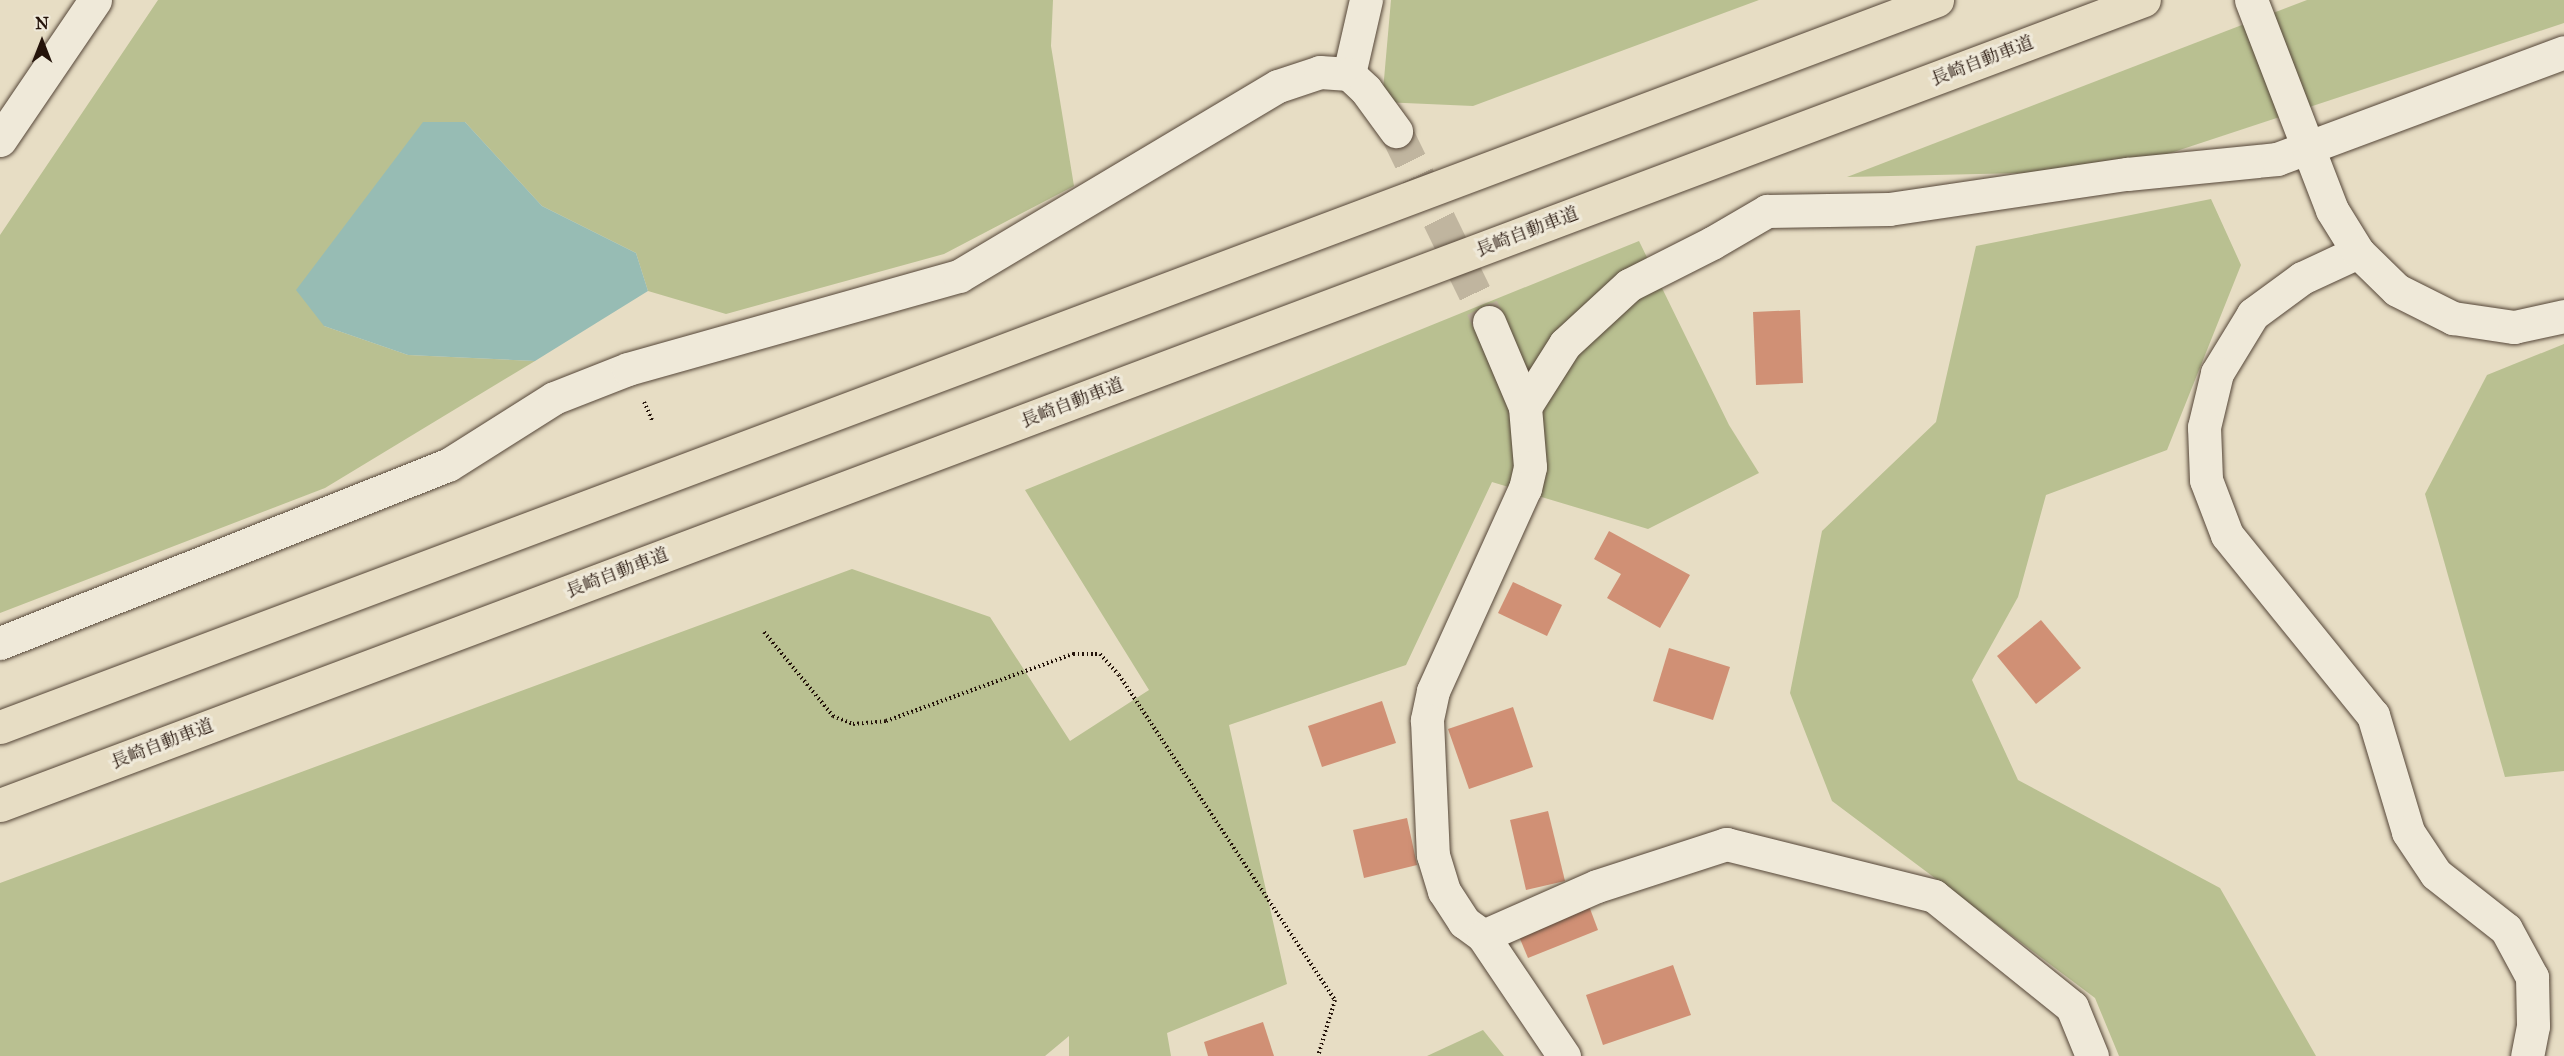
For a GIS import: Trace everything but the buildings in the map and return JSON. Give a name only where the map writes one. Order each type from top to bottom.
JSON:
[{"type":"highway","points":[[0,727],[1937,0]]},
{"type":"highway","name":"長崎自動車道","points":[[0,805],[2144,0]]},
{"type":"street","points":[[0,140],[95,0]]},
{"type":"street","points":[[1349,74],[1366,0]]},
{"type":"street","points":[[2251,0],[2332,210],[2358,252],[2397,290],[2452,318],[2514,327],[2564,316]]},
{"type":"street","points":[[1525,407],[1565,344],[1629,285],[1712,243],[1767,211],[1889,209],[2127,174],[2277,159],[2564,52]]},
{"type":"street","points":[[0,643],[448,465],[554,398],[628,369],[959,276],[1278,86],[1320,72],[1349,74],[1366,90],[1396,131]]},
{"type":"street","points":[[2358,252],[2302,278],[2253,314],[2217,374],[2204,426],[2206,480],[2227,535],[2373,715],[2408,832],[2436,874],[2506,929],[2532,977],[2533,1026],[2527,1056]]},
{"type":"street","points":[[1489,322],[1525,407],[1530,467],[1525,488],[1433,691],[1427,720],[1433,855],[1444,891],[1454,907],[1464,922],[1483,936],[1564,1056]]},
{"type":"street","points":[[1483,936],[1597,886],[1726,844],[1934,896],[2072,1007],[2092,1056]]},
{"type":"path","points":[[764,632],[833,716],[853,724],[886,721],[1073,654],[1100,654],[1119,675],[1335,1000],[1318,1056]]},
{"type":"green space","points":[[158,0],[1053,0],[1051,46],[1074,186],[944,254],[726,314],[648,291],[636,253],[542,206],[465,122],[324,326],[408,355],[535,361],[325,488],[0,613],[0,235]]},
{"type":"green space","points":[[1391,0],[1759,0],[1473,106],[1382,102]]},
{"type":"green space","points":[[2307,0],[2564,0],[2564,23],[2116,171],[1847,177]]},
{"type":"green space","points":[[2211,199],[2241,265],[2167,450],[2046,495],[2018,597],[1972,680],[2018,780],[2220,888],[2316,1056],[2119,1056],[2095,998],[1832,801],[1790,693],[1822,531],[1936,422],[1976,246]]},
{"type":"green space","points":[[1639,241],[1729,425],[1759,473],[1648,529],[1492,482],[1406,665],[1229,725],[1287,984],[1167,1033],[1171,1056],[1069,1056],[1069,1036],[1045,1056],[0,1056],[0,883],[852,569],[990,617],[1070,741],[1149,690],[1025,490]]},
{"type":"green space","points":[[2564,344],[2564,771],[2505,777],[2425,494],[2487,375]]},
{"type":"green space","points":[[1483,1030],[1504,1056],[1427,1056]]},
{"type":"water","points":[[423,122],[465,122],[542,206],[636,253],[648,291],[535,361],[408,355],[324,326],[296,290]]},
{"type":"tunnel","points":[[1396,131],[1489,322]]}]
